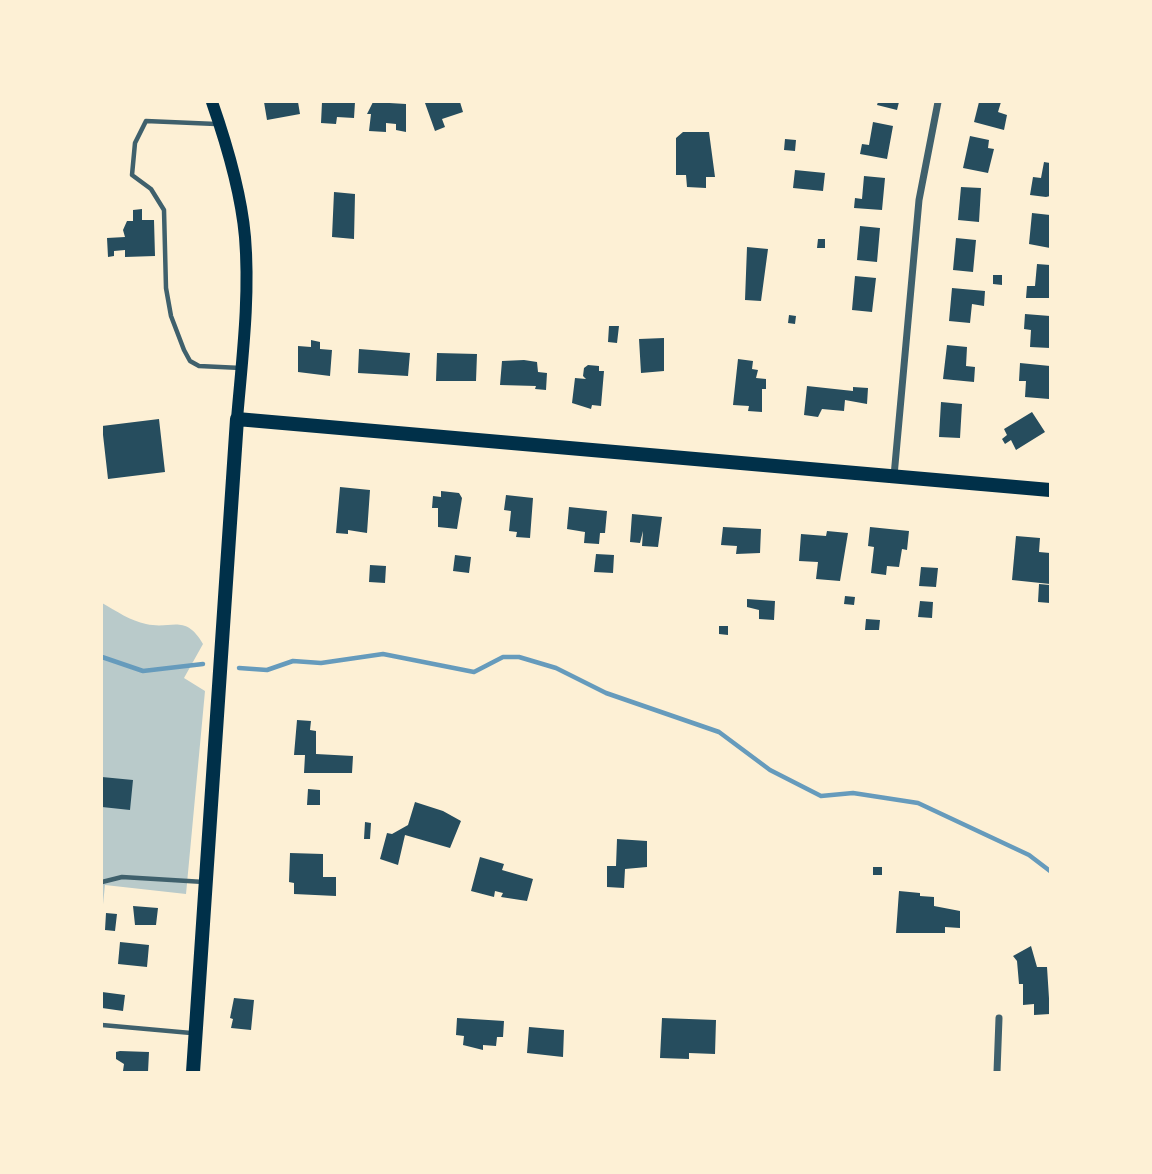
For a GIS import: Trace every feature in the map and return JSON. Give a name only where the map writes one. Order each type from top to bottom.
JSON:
[{"type":"main road","points":[[193,1073],[245,316],[244,236],[232,164],[212,102]]},
{"type":"main road","points":[[237,419],[1051,490]]},
{"type":"street","points":[[894,476],[919,200],[925,158],[938,102]]},
{"type":"street","points":[[997,1073],[999,1018]]},
{"type":"lane","points":[[220,125],[146,121],[135,143],[131,167],[132,175],[151,189],[164,210],[166,288],[170,316],[184,350],[190,360],[199,366],[241,368]]},
{"type":"lane","points":[[102,882],[122,877],[205,882]]},
{"type":"lane","points":[[102,1025],[196,1033]]},
{"type":"shaded area","points":[[102,603],[140,623],[184,626],[196,634],[203,644],[184,678],[205,691],[186,894],[105,885],[102,914]]},
{"type":"building","points":[[264,102],[298,102],[300,114],[267,120]]},
{"type":"building","points":[[322,102],[355,102],[354,118],[337,117],[336,124],[321,123]]},
{"type":"building","points":[[373,102],[406,104],[406,132],[396,130],[396,124],[386,123],[386,132],[369,131],[371,114],[367,114]]},
{"type":"building","points":[[460,102],[463,112],[442,119],[445,127],[435,131],[425,103]]},
{"type":"building","points":[[878,102],[899,102],[897,110],[877,105]]},
{"type":"building","points":[[979,102],[1001,102],[998,112],[1007,115],[1004,130],[974,122]]},
{"type":"building","points":[[873,122],[893,126],[887,159],[860,154],[862,144],[869,145]]},
{"type":"building","points":[[683,132],[709,132],[715,177],[706,177],[706,188],[687,187],[686,175],[676,175],[676,138]]},
{"type":"building","points":[[970,136],[989,140],[988,148],[994,149],[988,173],[963,168]]},
{"type":"building","points":[[785,139],[796,140],[795,151],[784,150]]},
{"type":"building","points":[[1044,162],[1050,163],[1050,196],[1030,195],[1033,177],[1041,178]]},
{"type":"building","points":[[795,170],[825,173],[823,191],[793,188]]},
{"type":"building","points":[[864,176],[885,178],[882,210],[854,208],[855,198],[862,199]]},
{"type":"building","points":[[961,187],[981,188],[979,222],[958,220]]},
{"type":"building","points":[[334,192],[355,194],[354,239],[332,237]]},
{"type":"building","points":[[142,209],[142,220],[154,220],[155,256],[125,257],[125,250],[114,251],[114,256],[108,257],[107,238],[125,237],[123,230],[127,221],[133,221],[133,210]]},
{"type":"building","points":[[1032,213],[1050,215],[1050,248],[1029,244]]},
{"type":"building","points":[[860,226],[880,228],[877,262],[857,260]]},
{"type":"building","points":[[956,238],[976,240],[973,272],[953,270]]},
{"type":"building","points":[[818,239],[825,239],[825,248],[817,248]]},
{"type":"building","points":[[747,247],[768,249],[761,301],[745,300]]},
{"type":"building","points":[[1037,264],[1050,265],[1050,298],[1026,298],[1027,286],[1035,286]]},
{"type":"building","points":[[993,275],[1002,275],[1002,285],[993,284]]},
{"type":"building","points":[[855,276],[876,278],[872,312],[852,310]]},
{"type":"building","points":[[952,288],[985,291],[984,306],[972,304],[970,323],[949,321]]},
{"type":"building","points":[[1025,314],[1050,316],[1050,348],[1030,347],[1031,330],[1024,329]]},
{"type":"building","points":[[789,315],[796,316],[795,324],[788,323]]},
{"type":"building","points":[[609,326],[619,326],[617,343],[608,342]]},
{"type":"building","points":[[664,338],[664,371],[641,373],[639,339]]},
{"type":"building","points":[[311,340],[320,342],[320,349],[332,350],[330,376],[298,372],[298,346],[311,347]]},
{"type":"building","points":[[947,345],[967,347],[966,366],[975,367],[974,382],[943,379]]},
{"type":"building","points":[[359,349],[410,353],[408,376],[358,373]]},
{"type":"building","points":[[437,353],[477,354],[476,381],[436,381]]},
{"type":"building","points":[[738,359],[753,361],[752,369],[758,370],[756,378],[766,379],[766,389],[762,389],[762,412],[748,411],[749,406],[733,405]]},
{"type":"building","points":[[502,361],[537,362],[538,372],[547,373],[546,390],[535,389],[536,386],[500,385]]},
{"type":"building","points":[[1020,363],[1050,366],[1049,399],[1025,397],[1026,381],[1019,381]]},
{"type":"building","points":[[588,365],[599,366],[599,371],[604,371],[601,406],[592,405],[591,409],[572,403],[575,378],[586,379],[583,376],[584,368]]},
{"type":"building","points":[[807,386],[853,391],[853,387],[868,388],[867,404],[845,400],[844,411],[822,409],[818,417],[804,415]]},
{"type":"building","points":[[941,402],[962,404],[960,438],[939,437]]},
{"type":"building","points":[[1032,412],[1045,432],[1016,450],[1011,440],[1005,444],[1002,439],[1007,435],[1004,429]]},
{"type":"building","points":[[159,419],[165,472],[108,479],[102,426]]},
{"type":"building","points":[[340,487],[370,490],[367,533],[348,530],[348,534],[336,533]]},
{"type":"building","points":[[441,491],[459,493],[462,498],[457,529],[438,527],[438,508],[432,508],[433,496],[441,497]]},
{"type":"building","points":[[506,495],[533,498],[530,538],[516,537],[517,532],[509,531],[511,511],[504,510]]},
{"type":"building","points":[[569,507],[607,511],[605,533],[600,533],[599,544],[584,543],[585,532],[567,529]]},
{"type":"building","points":[[632,514],[662,517],[658,547],[642,546],[643,531],[640,543],[630,542]]},
{"type":"building","points":[[723,527],[761,529],[760,553],[736,554],[737,546],[721,545]]},
{"type":"building","points":[[870,527],[909,531],[907,550],[902,549],[899,567],[887,566],[886,575],[871,573],[874,547],[868,546]]},
{"type":"building","points":[[827,531],[848,533],[840,581],[816,579],[818,562],[799,561],[801,534],[826,536]]},
{"type":"building","points":[[1016,536],[1040,538],[1039,552],[1050,553],[1050,584],[1012,580]]},
{"type":"building","points":[[596,554],[614,555],[613,573],[594,572]]},
{"type":"building","points":[[455,555],[471,557],[469,573],[453,571]]},
{"type":"building","points":[[370,565],[386,566],[385,583],[369,582]]},
{"type":"building","points":[[921,567],[938,568],[936,587],[919,586]]},
{"type":"building","points":[[1039,584],[1050,585],[1050,603],[1038,602]]},
{"type":"building","points":[[845,596],[855,597],[854,605],[844,604]]},
{"type":"building","points":[[747,599],[775,601],[774,620],[759,619],[759,610],[747,607]]},
{"type":"building","points":[[920,601],[933,602],[932,618],[918,617]]},
{"type":"building","points":[[866,619],[880,620],[879,630],[865,630]]},
{"type":"building","points":[[719,626],[728,626],[728,635],[719,634]]},
{"type":"building","points":[[297,720],[311,721],[310,730],[316,731],[316,754],[353,756],[352,773],[304,773],[305,755],[294,755]]},
{"type":"building","points":[[102,777],[133,780],[130,810],[102,807]]},
{"type":"building","points":[[308,789],[320,790],[320,805],[307,805]]},
{"type":"building","points":[[415,802],[443,811],[461,821],[450,848],[405,835],[398,865],[380,859],[387,833],[392,834],[408,825]]},
{"type":"building","points":[[365,822],[371,823],[370,839],[364,839]]},
{"type":"building","points":[[617,839],[647,841],[647,867],[625,869],[624,888],[607,887],[607,866],[616,866]]},
{"type":"building","points":[[290,853],[323,854],[323,877],[336,877],[336,896],[294,894],[294,883],[289,882]]},
{"type":"building","points":[[480,857],[504,864],[502,870],[533,879],[527,901],[501,897],[503,893],[495,891],[494,897],[471,891]]},
{"type":"building","points":[[873,867],[882,867],[882,875],[873,875]]},
{"type":"building","points":[[899,891],[934,897],[934,906],[960,911],[960,928],[945,927],[945,933],[896,933]]},
{"type":"building","points":[[133,906],[158,908],[156,925],[135,925]]},
{"type":"building","points":[[106,913],[117,914],[115,931],[105,930]]},
{"type":"building","points":[[120,942],[149,945],[147,967],[118,964]]},
{"type":"building","points":[[1031,946],[1037,967],[1047,967],[1050,1014],[1034,1015],[1034,1004],[1023,1005],[1023,984],[1019,984],[1017,961],[1013,956]]},
{"type":"building","points":[[102,992],[125,995],[123,1011],[102,1008]]},
{"type":"building","points":[[234,998],[254,1000],[251,1030],[231,1028]]},
{"type":"building","points":[[457,1018],[504,1021],[503,1037],[497,1037],[496,1046],[483,1045],[483,1050],[463,1045],[464,1036],[456,1035]]},
{"type":"building","points":[[662,1018],[716,1020],[715,1054],[689,1053],[689,1059],[660,1058]]},
{"type":"building","points":[[529,1027],[564,1030],[563,1057],[527,1053]]},
{"type":"building","points":[[116,1052],[149,1052],[148,1072],[123,1071],[124,1064],[116,1059]]},
{"type":"waterway","points":[[239,668],[267,670],[293,661],[321,663],[383,654],[474,672],[503,657],[519,657],[556,668],[606,693],[719,732],[770,770],[821,796],[853,793],[918,803],[1029,855],[1050,871]]},
{"type":"waterway","points":[[102,657],[143,671],[203,664]]}]
